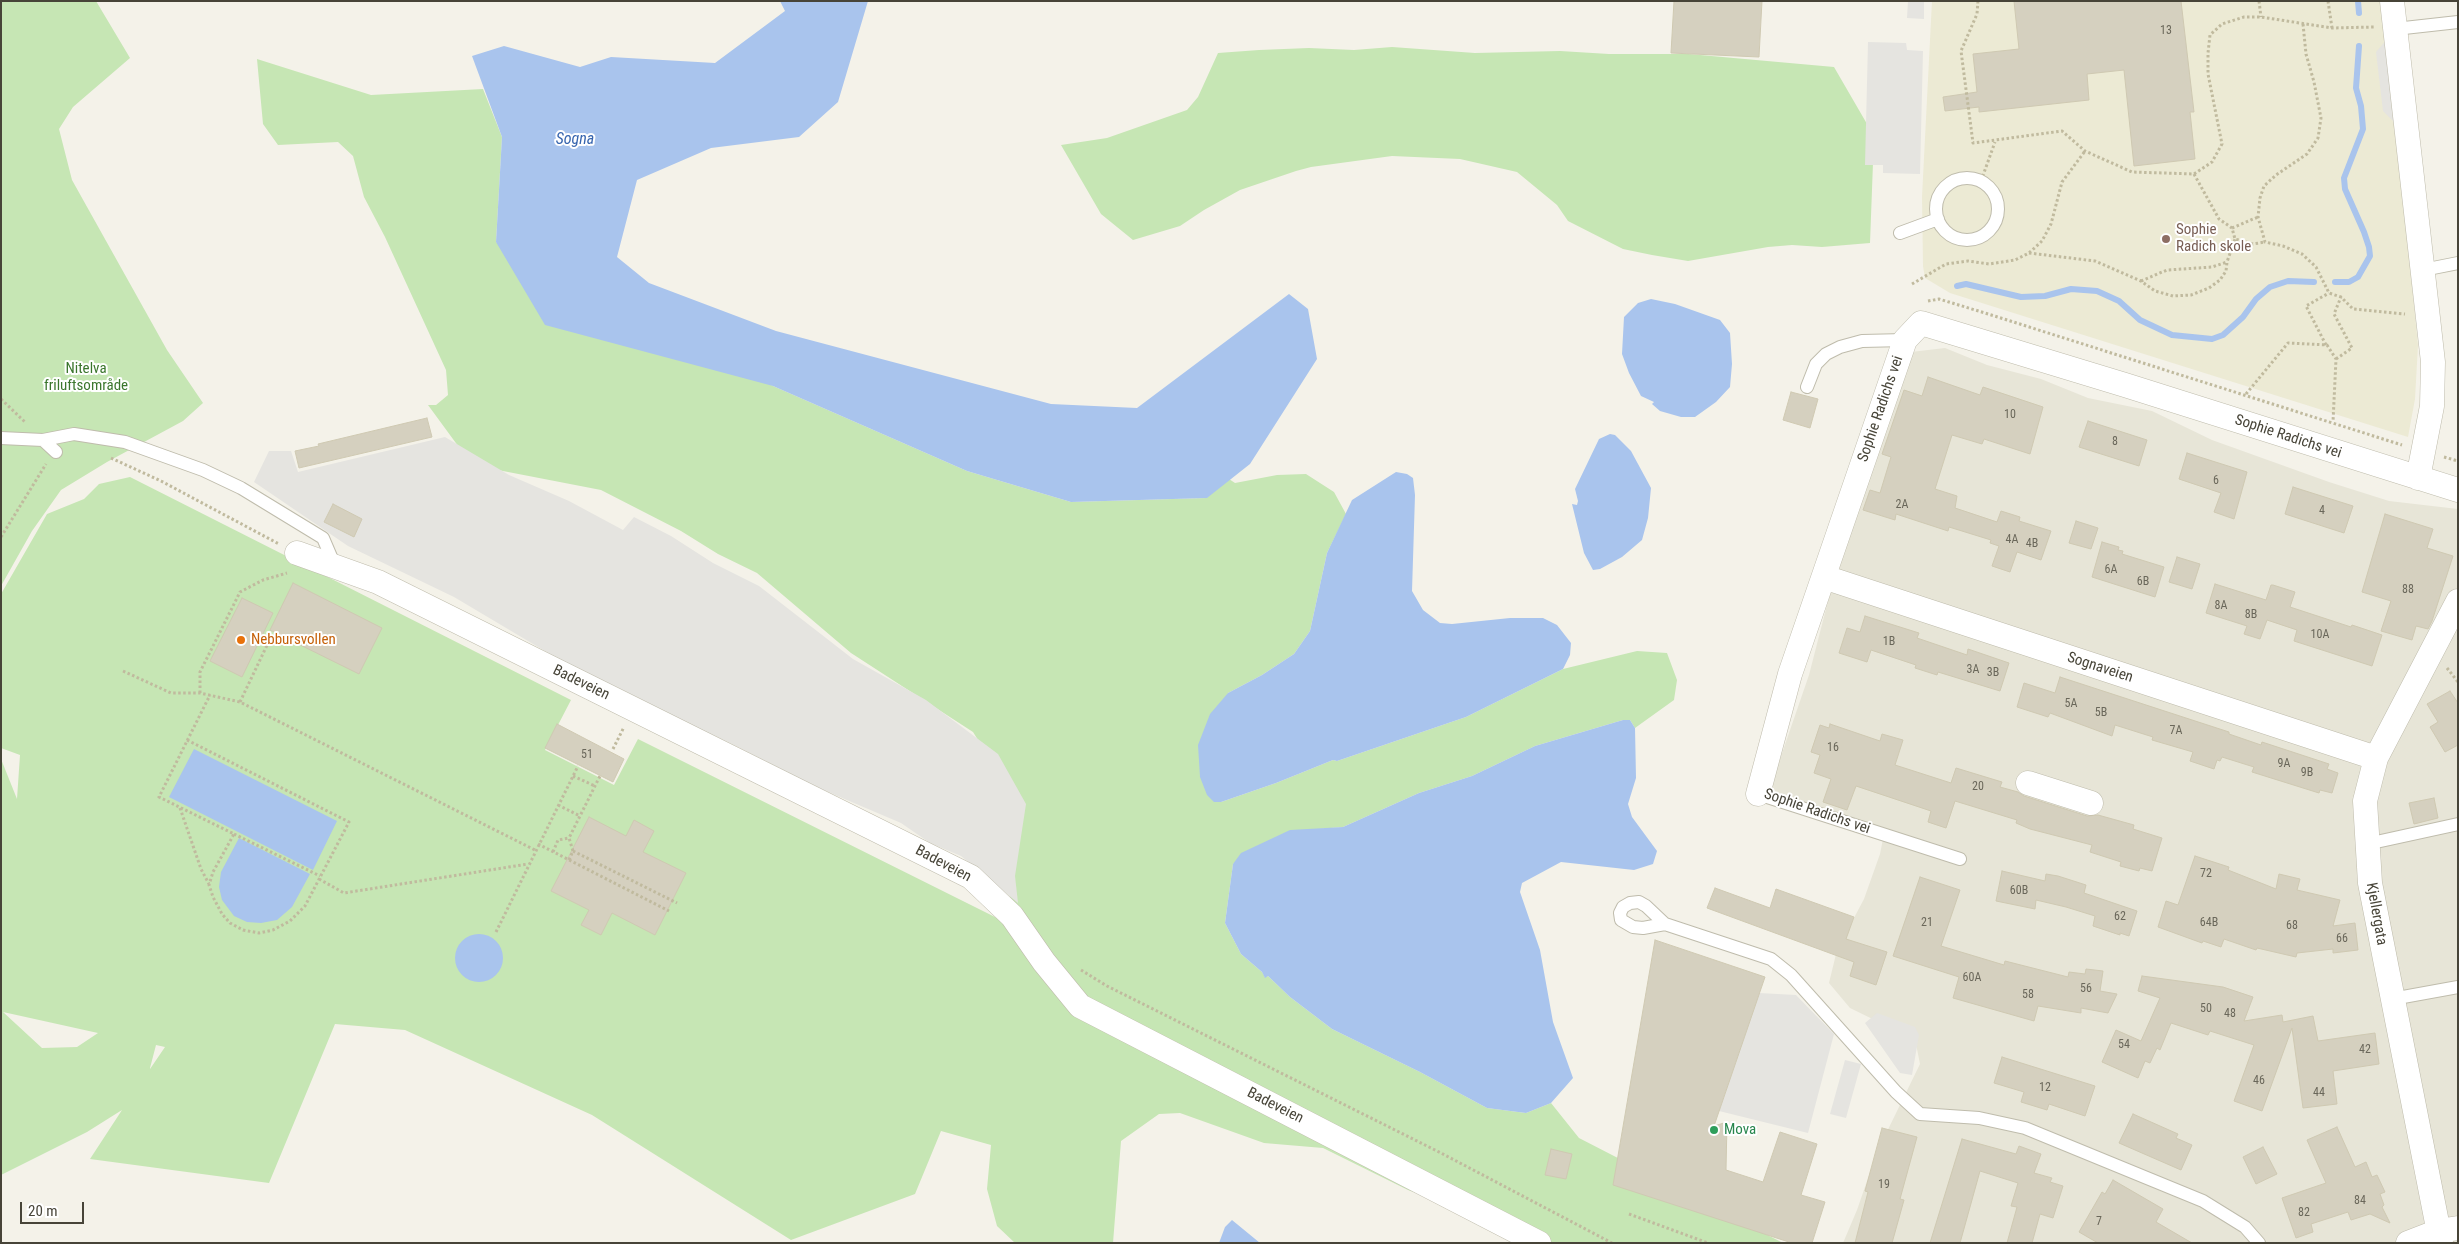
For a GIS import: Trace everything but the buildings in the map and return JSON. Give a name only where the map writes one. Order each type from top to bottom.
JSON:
[{"type":"street","points":[[2392,1],[2433,362],[2432,397],[2418,478]]},
{"type":"street","name":"Sophie Radichs vei","points":[[1758,794],[1790,674],[1905,340],[1921,324],[2125,385],[2458,490]]},
{"type":"street","name":"Badeveien","points":[[293,563],[336,568],[378,582],[971,877],[1012,916],[1044,962],[1080,1006],[1539,1243]]},
{"type":"street","name":"Sognaveien","points":[[1824,577],[2376,758]]},
{"type":"street","name":"Kjellergata","points":[[2446,1234],[2392,1000],[2370,883],[2365,801],[2376,758],[2458,602]]},
{"type":"street","points":[[2028,783],[2090,803]]},
{"type":"street","points":[[2408,1243],[2446,1234]]},
{"type":"lane","points":[[2395,29],[2458,22]]},
{"type":"lane","points":[[1967,178],[1981,181],[1994,193],[1999,210],[1994,226],[1981,238],[1963,240],[1947,233],[1938,219],[1936,205],[1942,191],[1953,182],[1967,178]]},
{"type":"lane","points":[[1900,233],[1938,219]]},
{"type":"lane","points":[[2423,270],[2458,263]]},
{"type":"lane","points":[[1807,387],[1816,364],[1826,354],[1840,347],[1862,341],[1905,340]]},
{"type":"lane","points":[[1,438],[43,440],[74,434],[125,442],[203,470],[241,488],[323,538],[336,568]]},
{"type":"lane","points":[[43,440],[56,452]]},
{"type":"lane","name":"Sophie Radichs vei","points":[[1758,794],[1960,859]]},
{"type":"lane","points":[[2367,844],[2458,824]]},
{"type":"lane","points":[[1665,924],[1771,959],[1791,976],[1896,1092],[1920,1114],[1979,1118],[2025,1128],[2203,1201],[2245,1227],[2259,1243]]},
{"type":"lane","points":[[2392,1000],[2458,987]]},
{"type":"path","points":[[1978,1],[1977,14],[1961,51],[1973,144],[2062,131],[2085,151],[2132,172],[2194,174],[2212,162],[2222,144],[2208,74],[2210,35],[2222,24],[2244,17],[2261,17],[2332,28],[2380,27],[2395,29]]},
{"type":"path","points":[[2259,1],[2261,17]]},
{"type":"path","points":[[2328,1],[2332,28]]},
{"type":"path","points":[[2265,242],[2258,217],[2260,198],[2264,186],[2306,154],[2318,138],[2321,118],[2306,54],[2303,24]]},
{"type":"path","points":[[1981,181],[1994,142]]},
{"type":"path","points":[[1912,284],[1946,264],[1968,261],[1989,264],[2015,260],[2029,252],[2042,241],[2051,224],[2062,182],[2085,151]]},
{"type":"path","points":[[2029,252],[2095,261],[2141,281],[2155,291],[2174,296],[2191,296],[2209,288],[2220,280],[2226,271],[2235,239],[2232,228],[2219,219],[2194,174]]},
{"type":"path","points":[[2232,228],[2258,217]]},
{"type":"path","points":[[2235,239],[2253,244],[2265,242],[2283,246],[2302,254],[2316,267],[2330,293],[2340,297],[2353,309],[2412,314],[2427,312]]},
{"type":"path","points":[[2141,281],[2167,270],[2205,268],[2227,262]]},
{"type":"path","points":[[2330,293],[2306,306],[2336,360],[2333,422]]},
{"type":"path","points":[[2336,360],[2352,348],[2334,314],[2340,297]]},
{"type":"path","points":[[1924,302],[1939,299],[2246,394],[2424,452],[2458,461]]},
{"type":"path","points":[[2246,394],[2288,343],[2327,345]]},
{"type":"path","points":[[1,399],[12,409]]},
{"type":"path","points":[[1,537],[31,492],[46,463],[56,452]]},
{"type":"path","points":[[105,456],[161,481],[293,563],[240,592],[200,672],[200,693]]},
{"type":"path","points":[[240,702],[269,641]]},
{"type":"path","points":[[123,671],[171,693],[200,693],[240,702],[535,850]]},
{"type":"path","points":[[210,695],[159,797],[320,877],[344,893],[528,864]]},
{"type":"path","points":[[180,807],[201,869],[222,914],[230,923],[243,930],[260,933],[273,930],[290,920],[305,906],[348,822],[187,740]]},
{"type":"path","points":[[496,932],[578,766]]},
{"type":"path","points":[[573,776],[595,786]]},
{"type":"path","points":[[569,860],[573,851],[569,838],[600,776]]},
{"type":"path","points":[[558,805],[580,816]]},
{"type":"path","points":[[209,885],[213,872],[234,834]]},
{"type":"path","points":[[553,852],[558,840],[569,838]]},
{"type":"path","points":[[538,844],[669,911]]},
{"type":"path","points":[[573,851],[676,902]]},
{"type":"path","points":[[1074,966],[1107,986],[1441,1153],[1612,1243]]},
{"type":"path","points":[[1629,1214],[1708,1243]]},
{"type":"shaded area","points":[[1908,1],[1924,1],[1924,19],[1907,18]]},
{"type":"shaded area","name":"Sophie Radich skole","points":[[1932,1],[2384,1],[2418,345],[2415,399],[2408,437],[1950,293],[1925,278],[1923,266],[1922,197]]},
{"type":"shaded area","points":[[2389,37],[2398,126],[2383,111],[2376,52]]},
{"type":"shaded area","points":[[1868,42],[1906,43],[1907,50],[1923,51],[1920,174],[1883,173],[1883,165],[1865,165]]},
{"type":"shaded area","points":[[1945,348],[1987,365],[2041,379],[2088,398],[2152,411],[2212,440],[2329,482],[2389,501],[2458,509],[2458,1243],[1843,1243],[1857,1210],[1877,1152],[1920,1064],[1916,1044],[1899,1032],[1850,1008],[1829,983],[1837,950],[1864,899],[1880,854],[1884,834],[1769,791],[1809,675],[1836,570],[1911,352]]},
{"type":"shaded area","points":[[445,437],[509,475],[569,501],[623,530],[634,517],[671,536],[713,563],[759,586],[853,659],[926,700],[998,754],[1026,804],[1015,876],[1018,903],[961,856],[930,843],[901,823],[814,786],[730,743],[597,682],[454,597],[348,546],[254,482],[269,451],[291,451],[298,472]]},
{"type":"shaded area","points":[[1759,993],[1796,995],[1834,1034],[1808,1133],[1719,1111]]},
{"type":"shaded area","points":[[1877,1013],[1915,1027],[1919,1035],[1912,1075],[1900,1073],[1865,1023]]},
{"type":"shaded area","points":[[1845,1060],[1861,1064],[1846,1118],[1830,1114]]},
{"type":"green space","name":"Nitelva friluftsområde","points":[[1,1],[96,1],[130,58],[73,107],[59,129],[72,180],[167,350],[203,403],[183,421],[107,462],[61,490],[32,531],[1,586]]},
{"type":"green space","points":[[1392,47],[1475,53],[1560,51],[1609,54],[1689,54],[1834,67],[1874,136],[1870,243],[1822,247],[1792,245],[1768,247],[1688,261],[1652,255],[1623,249],[1568,221],[1557,205],[1517,172],[1460,159],[1392,156],[1311,167],[1296,171],[1240,190],[1180,226],[1133,240],[1101,214],[1061,145],[1107,138],[1187,110],[1198,97],[1218,53],[1309,48],[1354,50]]},
{"type":"green space","points":[[257,59],[371,95],[483,89],[502,137],[496,242],[773,386],[967,471],[1071,502],[1206,498],[1229,479],[1235,483],[1277,475],[1306,474],[1334,492],[1346,514],[1327,553],[1310,631],[1294,654],[1262,675],[1228,693],[1214,802],[1221,802],[1276,783],[1333,760],[1337,761],[1466,717],[1563,669],[1637,651],[1667,653],[1677,680],[1674,700],[1635,728],[1630,720],[1623,720],[1535,746],[1472,776],[1419,793],[1343,827],[1319,829],[1233,864],[1225,923],[1241,954],[1262,972],[1265,977],[1268,976],[1290,997],[1332,1029],[1420,1072],[1487,1108],[1526,1113],[1551,1103],[1579,1138],[1783,1243],[1522,1243],[1323,1148],[1264,1143],[1180,1113],[1159,1114],[1121,1141],[1113,1243],[1015,1243],[997,1226],[987,1189],[991,1145],[941,1131],[915,1194],[791,1240],[592,1115],[405,1030],[335,1024],[269,1183],[90,1159],[122,1110],[87,1132],[1,1175],[1,759],[17,799],[20,755],[1,748],[1,594],[47,514],[84,499],[99,484],[130,477],[571,700],[545,750],[614,785],[638,739],[1005,922],[1016,912],[997,864],[1000,775],[973,732],[851,653],[757,573],[718,554],[681,531],[601,490],[472,465],[428,405],[436,405],[448,395],[446,370],[385,237],[364,197],[353,156],[338,142],[278,145],[263,124]],"holes":[[[3,1012],[98,1033],[77,1047],[42,1048]],[[156,1045],[165,1047],[150,1069],[150,1068]]]},
{"type":"water","name":"Sogna","points":[[780,1],[868,1],[838,102],[799,137],[711,148],[637,180],[617,257],[649,283],[776,331],[1051,404],[1137,408],[1289,294],[1308,309],[1317,359],[1250,464],[1207,498],[1071,502],[967,471],[773,386],[545,325],[496,242],[502,137],[472,56],[504,46],[580,67],[611,57],[715,63],[785,11]]},
{"type":"water","points":[[1651,299],[1675,304],[1720,320],[1730,333],[1732,364],[1730,387],[1716,402],[1695,417],[1681,417],[1660,411],[1652,404],[1654,402],[1641,396],[1629,373],[1622,354],[1624,317],[1638,303]]},
{"type":"water","points":[[1610,434],[1615,435],[1631,451],[1651,488],[1648,518],[1642,540],[1622,557],[1600,569],[1593,570],[1584,553],[1572,504],[1577,505],[1575,489],[1599,439]]},
{"type":"water","points":[[1396,472],[1407,474],[1413,478],[1415,495],[1412,591],[1423,610],[1440,623],[1452,624],[1510,618],[1543,618],[1557,625],[1571,643],[1570,655],[1563,669],[1466,717],[1337,761],[1333,760],[1276,783],[1221,802],[1214,802],[1207,795],[1200,777],[1198,745],[1210,714],[1228,693],[1262,675],[1294,654],[1310,631],[1327,553],[1352,500]]},
{"type":"water","points":[[1623,720],[1630,720],[1635,728],[1636,778],[1628,804],[1632,817],[1657,851],[1653,864],[1634,870],[1561,862],[1522,883],[1520,892],[1540,950],[1553,1022],[1573,1078],[1551,1103],[1526,1113],[1487,1108],[1420,1072],[1332,1029],[1290,997],[1268,976],[1265,978],[1262,972],[1241,954],[1225,923],[1233,864],[1241,853],[1290,830],[1343,827],[1419,793],[1472,776],[1535,746]]},
{"type":"water","points":[[194,749],[337,821],[313,870],[169,797]]},
{"type":"water","points":[[239,838],[310,874],[292,907],[277,920],[261,923],[247,922],[234,916],[222,900],[219,887],[221,872]]},
{"type":"water","points":[[474,934],[484,934],[496,941],[503,953],[503,963],[496,975],[484,982],[474,982],[466,978],[459,971],[455,963],[455,953],[459,945],[466,938]]},
{"type":"water","points":[[1232,1220],[1260,1243],[1219,1243],[1225,1227]]},
{"type":"waterway","points":[[2358,1],[2359,13]]},
{"type":"waterway","points":[[2335,282],[2349,282],[2358,277],[2370,256],[2364,232],[2345,189],[2344,178],[2363,129],[2361,106],[2356,88],[2359,46]]},
{"type":"waterway","points":[[1957,286],[1966,284],[2021,297],[2045,296],[2071,289],[2097,291],[2119,301],[2140,320],[2172,335],[2212,339],[2223,335],[2243,317],[2256,299],[2270,287],[2288,281],[2314,282]]},
{"type":"place","name":"Sophie Radich skole","points":[[2166,239]]},
{"type":"place","name":"Nebbursvollen","points":[[241,640]]},
{"type":"place","name":"Mova","points":[[1714,1130]]}]
